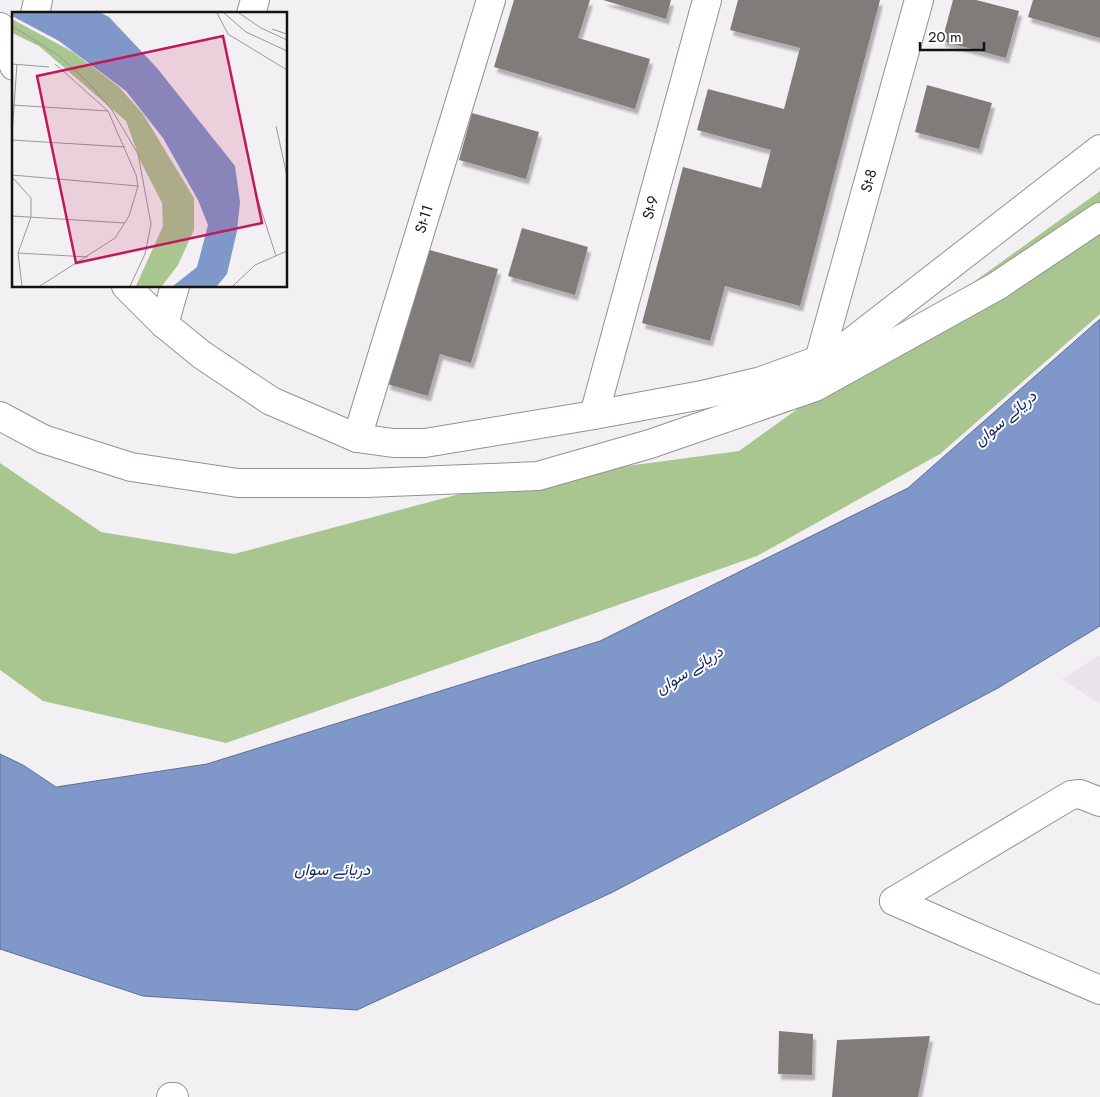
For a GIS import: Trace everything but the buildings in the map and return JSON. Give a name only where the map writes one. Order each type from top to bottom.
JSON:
[{"type":"street","name":"St-11","points":[[357,438],[492,0]]},
{"type":"street","name":"St-9","points":[[594,415],[707,0]]},
{"type":"street","name":"St-8","points":[[819,360],[919,0]]},
{"type":"street","points":[[0,27],[12,60]]},
{"type":"street","points":[[128,288],[164,324],[202,355],[271,401],[357,438],[393,443],[425,444],[702,394],[761,381],[819,360],[845,347],[1100,149]]},
{"type":"street","points":[[0,416],[43,439],[131,467],[238,484],[366,483],[538,476],[650,444],[815,387],[997,286],[1100,217]]},
{"type":"street","points":[[164,324],[174,288]]},
{"type":"street","points":[[1100,802],[1080,794],[1071,794],[894,901],[1100,990]]},
{"type":"shaded area","points":[[1100,655],[1100,704],[1062,679]]},
{"type":"green space","points":[[1100,191],[1100,314],[940,454],[757,556],[226,743],[43,701],[0,670],[0,463],[101,532],[234,554],[501,483],[739,451]]},
{"type":"water","name":"دریائے سواں","points":[[1100,319],[1100,626],[998,688],[613,892],[357,1010],[143,996],[0,949],[0,754],[23,765],[56,787],[207,764],[600,641],[908,488]]}]
